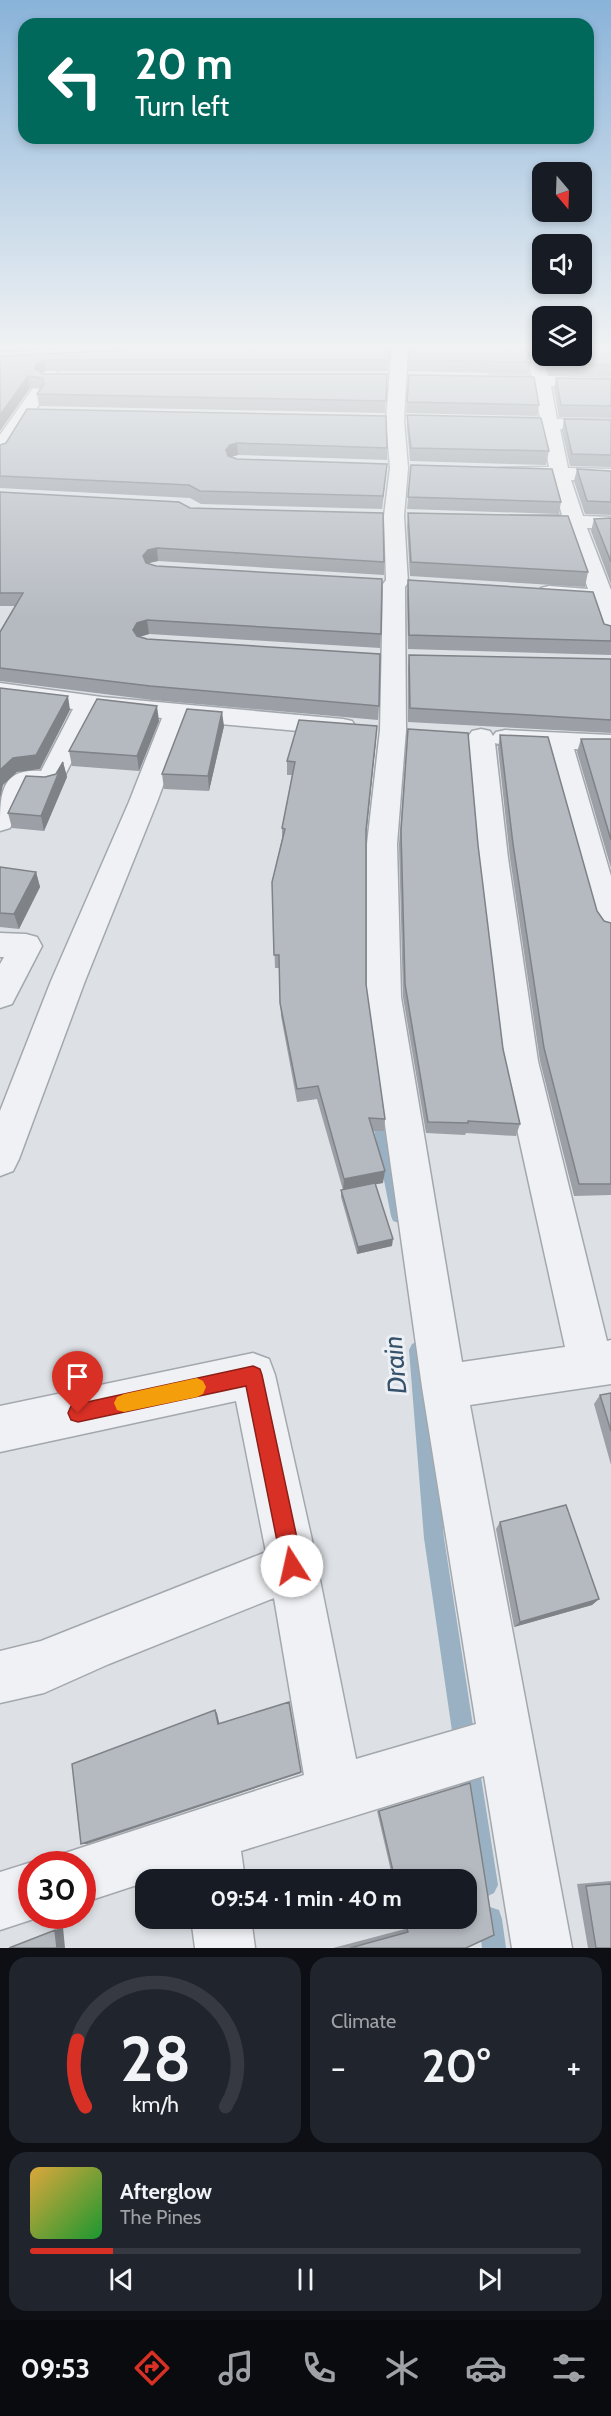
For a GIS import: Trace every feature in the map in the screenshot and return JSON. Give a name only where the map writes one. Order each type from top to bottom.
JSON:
[{"type":"street","points":[[393,438],[399,468],[394,516],[397,583],[394,584],[393,657],[404,731],[382,844],[384,997],[444,1388],[480,1750],[542,1948]]},
{"type":"street","points":[[552,438],[576,522],[607,597],[611,632]]},
{"type":"street","points":[[376,467],[421,469]]},
{"type":"street","points":[[487,471],[611,475]]},
{"type":"street","points":[[370,515],[417,517]]},
{"type":"street","points":[[508,520],[611,524]]},
{"type":"street","points":[[373,582],[420,585]]},
{"type":"street","points":[[523,591],[607,597]]},
{"type":"street","points":[[0,691],[177,712],[404,731]]},
{"type":"street","points":[[0,821],[19,781],[26,779],[49,781],[52,777],[88,703]]},
{"type":"street","points":[[0,1159],[68,981],[143,802],[177,712]]},
{"type":"street","points":[[444,1388],[601,1363],[520,1061],[493,858],[470,736],[611,742]]},
{"type":"street","points":[[558,741],[611,924]]},
{"type":"street","points":[[0,945],[26,946],[0,995]]},
{"type":"street","points":[[0,1429],[253,1375],[335,1793]]},
{"type":"street","points":[[0,1677],[44,1667],[94,1644],[292,1566]]},
{"type":"street","points":[[96,1872],[213,1857],[335,1793],[480,1750]]},
{"type":"street","points":[[0,1901],[18,1895]]},
{"type":"street","points":[[222,1929],[225,1948]]},
{"type":"building","points":[[9,438],[387,438],[387,448],[237,443],[230,445],[226,450],[228,456],[237,459],[387,464],[383,496],[200,491],[189,485],[0,476],[0,445],[6,443]]},
{"type":"building","points":[[410,438],[546,438],[549,451],[411,448]]},
{"type":"building","points":[[568,438],[611,438],[611,455],[572,454]]},
{"type":"building","points":[[411,465],[552,469],[561,502],[408,497]]},
{"type":"building","points":[[577,469],[611,471],[611,502],[587,501]]},
{"type":"building","points":[[0,492],[179,502],[190,508],[383,513],[384,562],[157,548],[148,550],[143,556],[146,563],[156,566],[382,579],[381,634],[147,620],[137,623],[133,630],[137,636],[147,639],[380,654],[379,706],[150,686],[0,668],[0,632],[23,593],[0,593]]},
{"type":"building","points":[[408,513],[568,516],[588,572],[411,562]]},
{"type":"building","points":[[611,518],[611,562],[594,519]]},
{"type":"building","points":[[408,580],[593,592],[604,624],[611,626],[611,641],[409,635]]},
{"type":"building","points":[[409,655],[611,659],[611,720],[410,708]]},
{"type":"building","points":[[0,688],[68,696],[36,755],[13,758],[0,770]]},
{"type":"building","points":[[97,699],[157,706],[137,756],[69,751]]},
{"type":"building","points":[[187,709],[222,712],[208,776],[162,774]]},
{"type":"building","points":[[299,720],[377,726],[366,830],[366,984],[385,1119],[369,1118],[385,1171],[344,1179],[318,1086],[297,1089],[280,1003],[279,955],[274,955],[272,882],[285,829],[282,828],[295,762],[287,761]]},
{"type":"building","points":[[408,729],[468,733],[478,845],[503,1049],[520,1124],[468,1121],[468,1123],[428,1122],[405,984],[401,831]]},
{"type":"building","points":[[500,735],[548,737],[597,911],[604,921],[611,923],[611,1184],[579,1184],[544,1048],[513,844]]},
{"type":"building","points":[[581,739],[611,739],[611,840]]},
{"type":"building","points":[[63,762],[41,816],[8,813],[26,776],[45,777],[56,774]]},
{"type":"building","points":[[0,867],[36,872],[14,914],[0,913]]},
{"type":"building","points":[[375,1183],[393,1239],[358,1247],[341,1190]]},
{"type":"building","points":[[611,1393],[611,1431],[600,1395]]},
{"type":"building","points":[[566,1505],[599,1599],[520,1622],[500,1522]]},
{"type":"building","points":[[289,1702],[301,1772],[81,1844],[72,1764],[215,1710],[218,1724]]},
{"type":"building","points":[[470,1783],[494,1935],[466,1948],[350,1948],[408,1932],[407,1929],[477,1929],[477,1869],[392,1869],[379,1811]]},
{"type":"building","points":[[611,1884],[611,1948],[596,1948],[586,1886]]},
{"type":"building","points":[[55,1930],[57,1948],[9,1948]]},
{"type":"waterway","name":"Drain","points":[[379,1114],[399,1216]]},
{"type":"waterway","name":"Drain","points":[[418,1350],[434,1538],[465,1745]]},
{"type":"waterway","name":"Drain","points":[[468,1764],[486,1885]]},
{"type":"waterway","name":"Drain","points":[[490,1919],[494,1948]]},
{"type":"slow traffic","points":[[124,1403],[197,1387]]},
{"type":"route","points":[[78,1413],[253,1375],[292,1566]]}]
